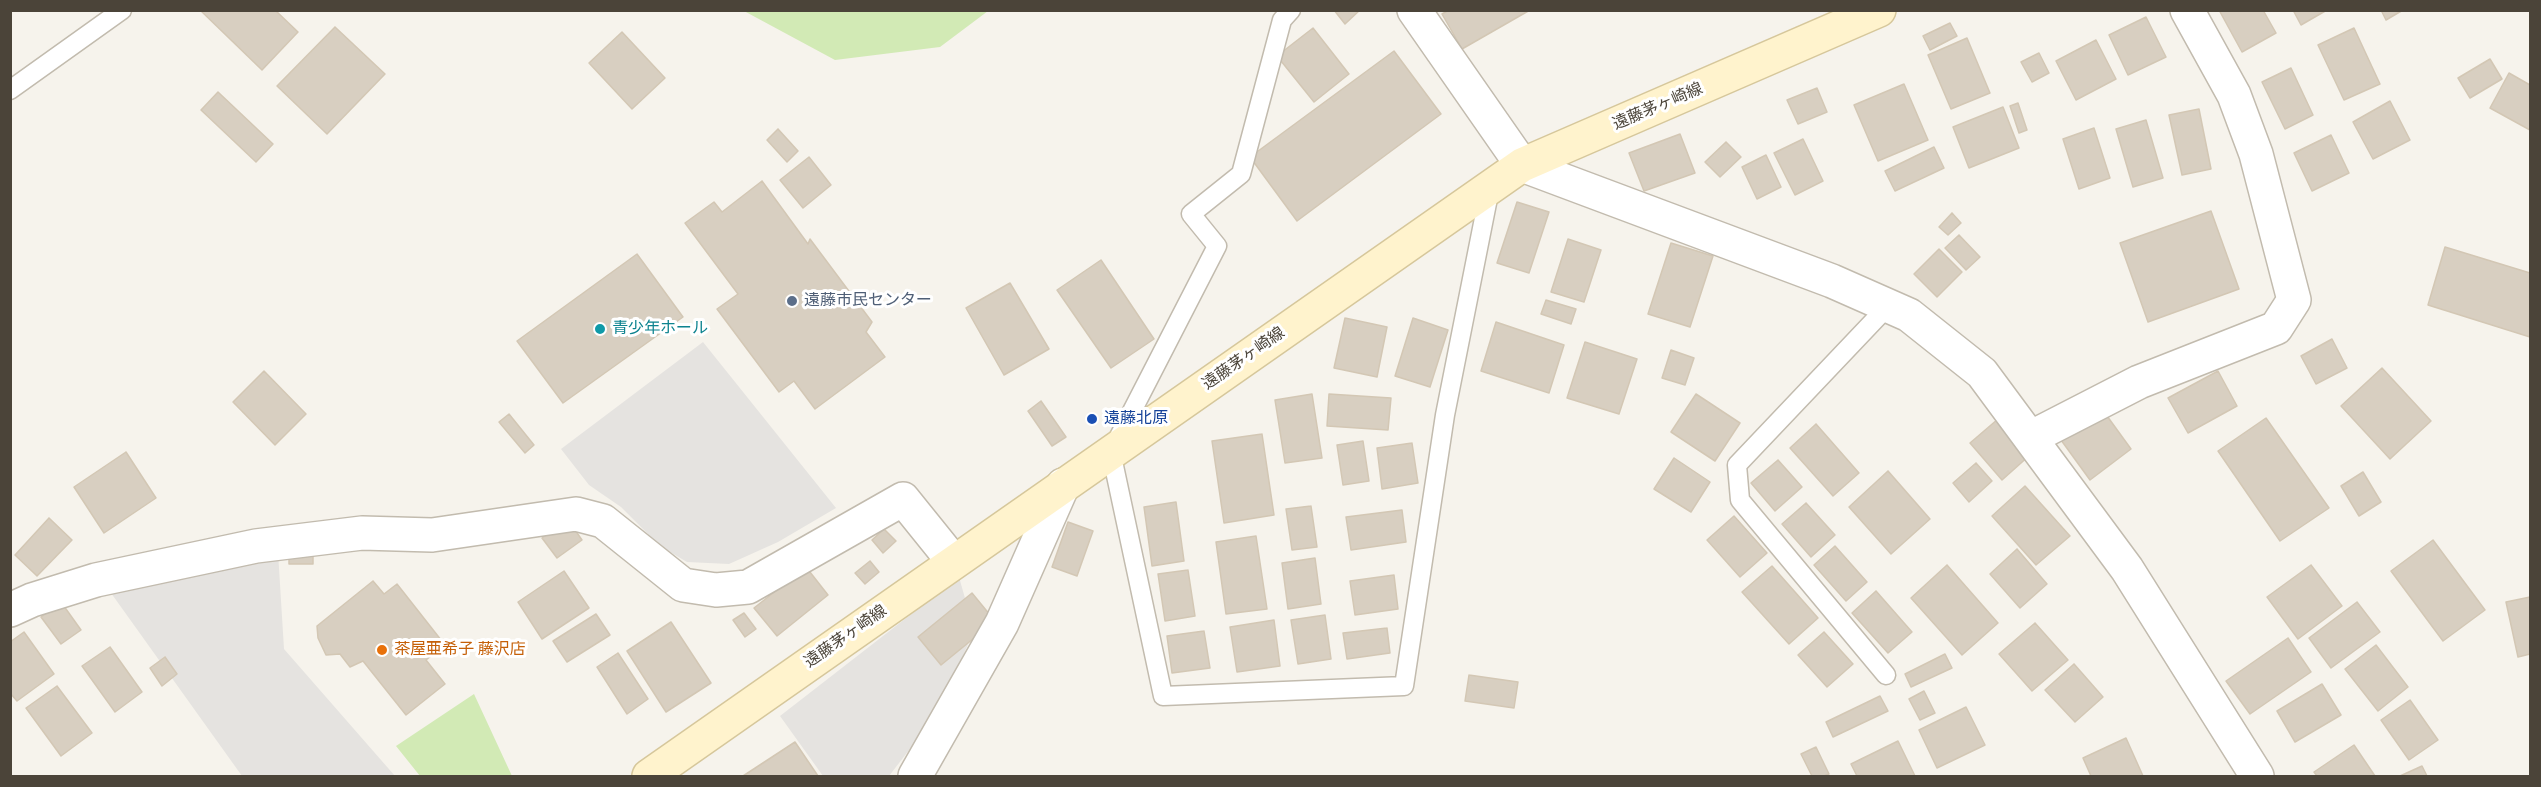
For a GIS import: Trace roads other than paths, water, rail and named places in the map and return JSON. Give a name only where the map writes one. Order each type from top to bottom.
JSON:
[{"type":"main road","name":"遠藤茅ヶ崎線","points":[[649,777],[953,561],[1522,165],[1879,10]]},
{"type":"street","points":[[1414,10],[1522,165],[1832,281],[1909,315],[1982,373],[2127,570],[2257,777]]},
{"type":"street","points":[[2030,438],[2139,382],[2276,328],[2294,300],[2256,154],[2238,105],[2187,10]]},
{"type":"street","points":[[915,777],[1002,623],[1063,485]]},
{"type":"street","points":[[10,610],[32,600],[96,580],[256,546],[362,533],[432,536],[576,514],[603,521],[683,585],[716,590],[748,587],[903,499],[953,561]]},
{"type":"lane","points":[[10,90],[122,10]]},
{"type":"lane","points":[[1291,10],[1282,20],[1241,174],[1191,214],[1217,246],[1111,452],[1163,696],[1404,686],[1445,415],[1490,188]]},
{"type":"lane","points":[[1886,675],[1740,500],[1737,465],[1888,306]]},
{"type":"place","name":"遠藤市民センター","points":[[792,301]]},
{"type":"place","name":"青少年ホール","points":[[600,329]]},
{"type":"place","name":"遠藤北原","points":[[1092,419]]},
{"type":"place","name":"茶屋亜希子 藤沢店","points":[[382,650]]}]
